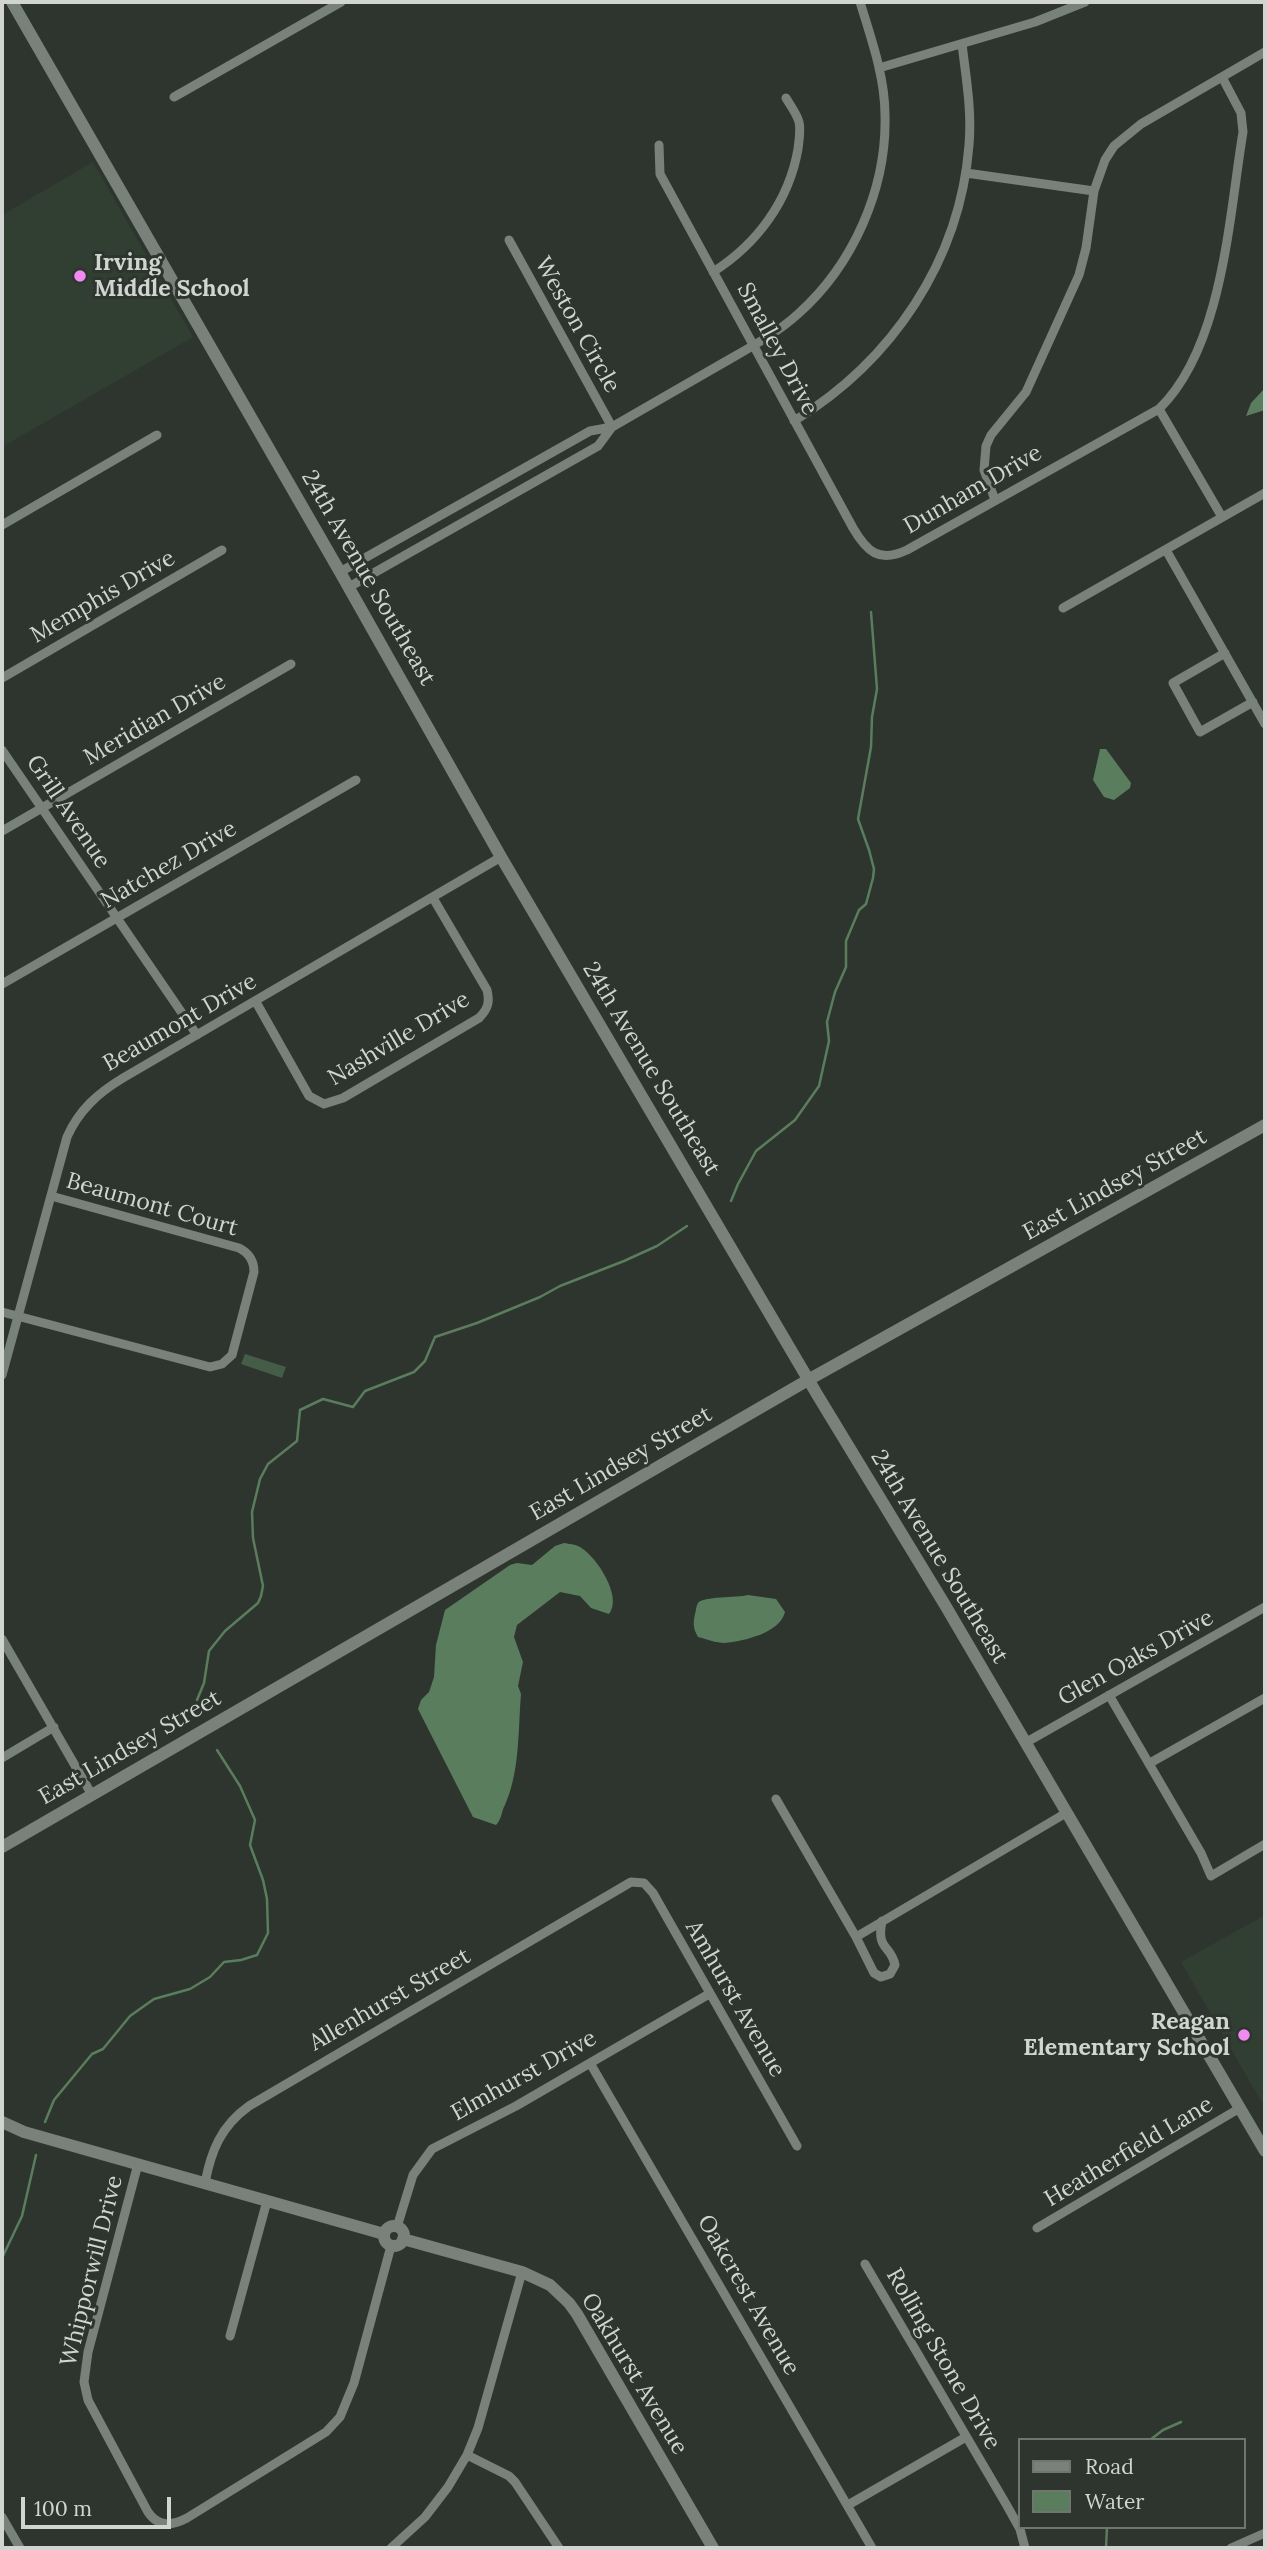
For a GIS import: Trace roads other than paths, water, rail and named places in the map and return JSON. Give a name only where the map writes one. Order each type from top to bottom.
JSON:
[{"type":"street","name":"24th Avenue Southeast","points":[[12,2],[349,587],[501,857],[1265,2151]]},
{"type":"street","points":[[174,97],[341,2]]},
{"type":"street","points":[[879,68],[1058,14],[1085,2]]},
{"type":"street","points":[[340,572],[590,431],[612,427],[752,346],[798,315],[827,285],[853,246],[873,197],[882,160],[886,116],[879,68],[860,3]]},
{"type":"street","points":[[794,421],[829,399],[866,367],[909,314],[927,286],[948,239],[965,173],[970,119],[962,44]]},
{"type":"street","points":[[995,500],[984,470],[986,446],[991,435],[1026,392],[1079,275],[1086,248],[1094,191],[1105,160],[1126,135],[1265,52]]},
{"type":"street","points":[[1222,77],[1241,113],[1242,132],[1216,302],[1184,376],[1159,409],[1222,517]]},
{"type":"street","points":[[713,272],[757,235],[773,213],[790,178],[800,136],[799,121],[786,98]]},
{"type":"street","name":"Smalley Drive","points":[[659,145],[660,174],[752,346],[859,539],[867,548],[886,556]]},
{"type":"street","points":[[965,173],[1094,191]]},
{"type":"street","name":"Weston Circle","points":[[509,240],[612,427]]},
{"type":"street","name":"Dunham Drive","points":[[886,556],[907,550],[1159,409]]},
{"type":"street","points":[[349,587],[598,446],[612,427]]},
{"type":"street","points":[[2,525],[157,435]]},
{"type":"street","points":[[1063,608],[1265,493]]},
{"type":"street","name":"Memphis Drive","points":[[2,678],[222,550]]},
{"type":"street","points":[[1166,550],[1265,724]]},
{"type":"street","points":[[1225,653],[1172,683],[1200,732],[1253,702]]},
{"type":"street","name":"Meridian Drive","points":[[2,831],[291,664]]},
{"type":"street","name":"Grill Avenue","points":[[2,750],[197,1035]]},
{"type":"street","name":"Natchez Drive","points":[[2,984],[356,780]]},
{"type":"street","name":"Beaumont Drive","points":[[2,1375],[67,1137],[85,1108],[105,1089],[501,857]]},
{"type":"street","name":"Nashville Drive","points":[[256,1002],[298,1076],[314,1100],[324,1104],[337,1101],[479,1018],[488,1003],[487,990],[433,898]]},
{"type":"street","name":"East Lindsey Street","points":[[2,1847],[808,1380],[1265,1125]]},
{"type":"street","name":"Beaumont Court","points":[[17,1316],[210,1367],[222,1364],[232,1355],[254,1272],[254,1265],[246,1252],[51,1196]]},
{"type":"street","points":[[2,1312],[17,1316]]},
{"type":"street","name":"Glen Oaks Drive","points":[[1025,1743],[1265,1607]]},
{"type":"street","points":[[2,1639],[92,1795]]},
{"type":"street","points":[[1110,1695],[1201,1853],[1211,1876],[1265,1844]]},
{"type":"street","points":[[1150,1763],[1265,1698]]},
{"type":"street","points":[[2,1758],[54,1727]]},
{"type":"street","points":[[776,1800],[874,1973],[881,1977],[894,1970],[895,1961],[882,1944],[882,1921]]},
{"type":"street","points":[[856,1937],[1066,1813]]},
{"type":"street","name":"Amhurst Avenue","points":[[631,1882],[648,1886],[797,2146]]},
{"type":"street","name":"Allenhurst Street","points":[[205,2183],[219,2137],[233,2118],[249,2106],[631,1882]]},
{"type":"street","name":"Elmhurst Drive","points":[[397,2227],[412,2175],[432,2150],[509,2110],[709,1994]]},
{"type":"street","name":"Oakcrest Avenue","points":[[590,2063],[872,2548]]},
{"type":"street","name":"Heatherfield Lane","points":[[1037,2228],[1240,2108]]},
{"type":"street","points":[[2,2122],[24,2132],[384,2234]]},
{"type":"street","name":"Whipporwill Drive","points":[[138,2164],[88,2352],[84,2382],[91,2409],[148,2512],[157,2521],[172,2525],[187,2518],[299,2450],[333,2426],[347,2404],[354,2383],[391,2246]]},
{"type":"street","points":[[230,2336],[267,2201]]},
{"type":"street","points":[[397,2227],[403,2231],[404,2239],[399,2245],[391,2246],[385,2241],[384,2234],[389,2228],[397,2227]]},
{"type":"street","name":"Oakhurst Avenue","points":[[404,2239],[523,2272],[551,2285],[577,2314],[713,2548]]},
{"type":"street","name":"Rolling Stone Drive","points":[[865,2264],[1018,2526]]},
{"type":"street","points":[[391,2548],[425,2517],[448,2487],[467,2455],[478,2428],[523,2272]]},
{"type":"street","points":[[848,2505],[966,2437]]},
{"type":"street","points":[[467,2455],[509,2476],[515,2482],[559,2548]]},
{"type":"street","points":[[2,2517],[20,2548]]},
{"type":"street","name":"Rolling Stone Drive","points":[[1020,2529],[1026,2548]]},
{"type":"street","points":[[1231,2548],[1265,2533]]},
{"type":"water","points":[[1265,388],[1265,410],[1246,416],[1251,403]]},
{"type":"water","points":[[1100,749],[1106,749],[1131,783],[1130,788],[1114,800],[1104,797],[1093,780]]},
{"type":"water","points":[[564,1543],[580,1547],[594,1559],[610,1588],[612,1607],[609,1614],[591,1608],[580,1596],[560,1592],[517,1625],[514,1637],[523,1662],[518,1686],[521,1694],[518,1751],[510,1792],[496,1825],[473,1817],[418,1709],[421,1700],[429,1692],[434,1677],[436,1645],[445,1610],[510,1565],[532,1565],[555,1546]]},
{"type":"water","points":[[748,1595],[776,1599],[785,1612],[782,1619],[769,1631],[742,1640],[722,1643],[698,1637],[694,1623],[698,1603],[706,1599]]},
{"type":"waterway","points":[[731,1201],[756,1151],[795,1120],[819,1086],[829,1041],[827,1022],[835,992],[846,967],[846,941],[859,910],[866,904],[873,878],[874,869],[858,819],[871,747],[877,689],[871,612]]},
{"type":"waterway","points":[[197,1700],[204,1683],[209,1651],[225,1631],[258,1603],[261,1596],[263,1586],[253,1538],[252,1512],[260,1479],[268,1464],[297,1441],[300,1410],[323,1399],[353,1407],[365,1391],[414,1372],[425,1361],[435,1337],[477,1323],[624,1261],[657,1246],[687,1226]]},
{"type":"waterway","points":[[45,2122],[54,2100],[92,2054],[103,2049],[130,2016],[154,1999],[190,1989],[210,1977],[224,1962],[257,1955],[268,1933],[267,1899],[250,1845],[255,1820],[240,1786],[217,1750]]},
{"type":"waterway","points":[[2,2258],[22,2216],[36,2155]]},
{"type":"waterway","points":[[1153,2438],[1181,2422]]},
{"type":"waterway","points":[[1106,2548],[1107,2529]]},
{"type":"place","name":"Irving Middle School","points":[[80,276]]},
{"type":"place","name":"Reagan Elementary School","points":[[1244,2035]]}]
